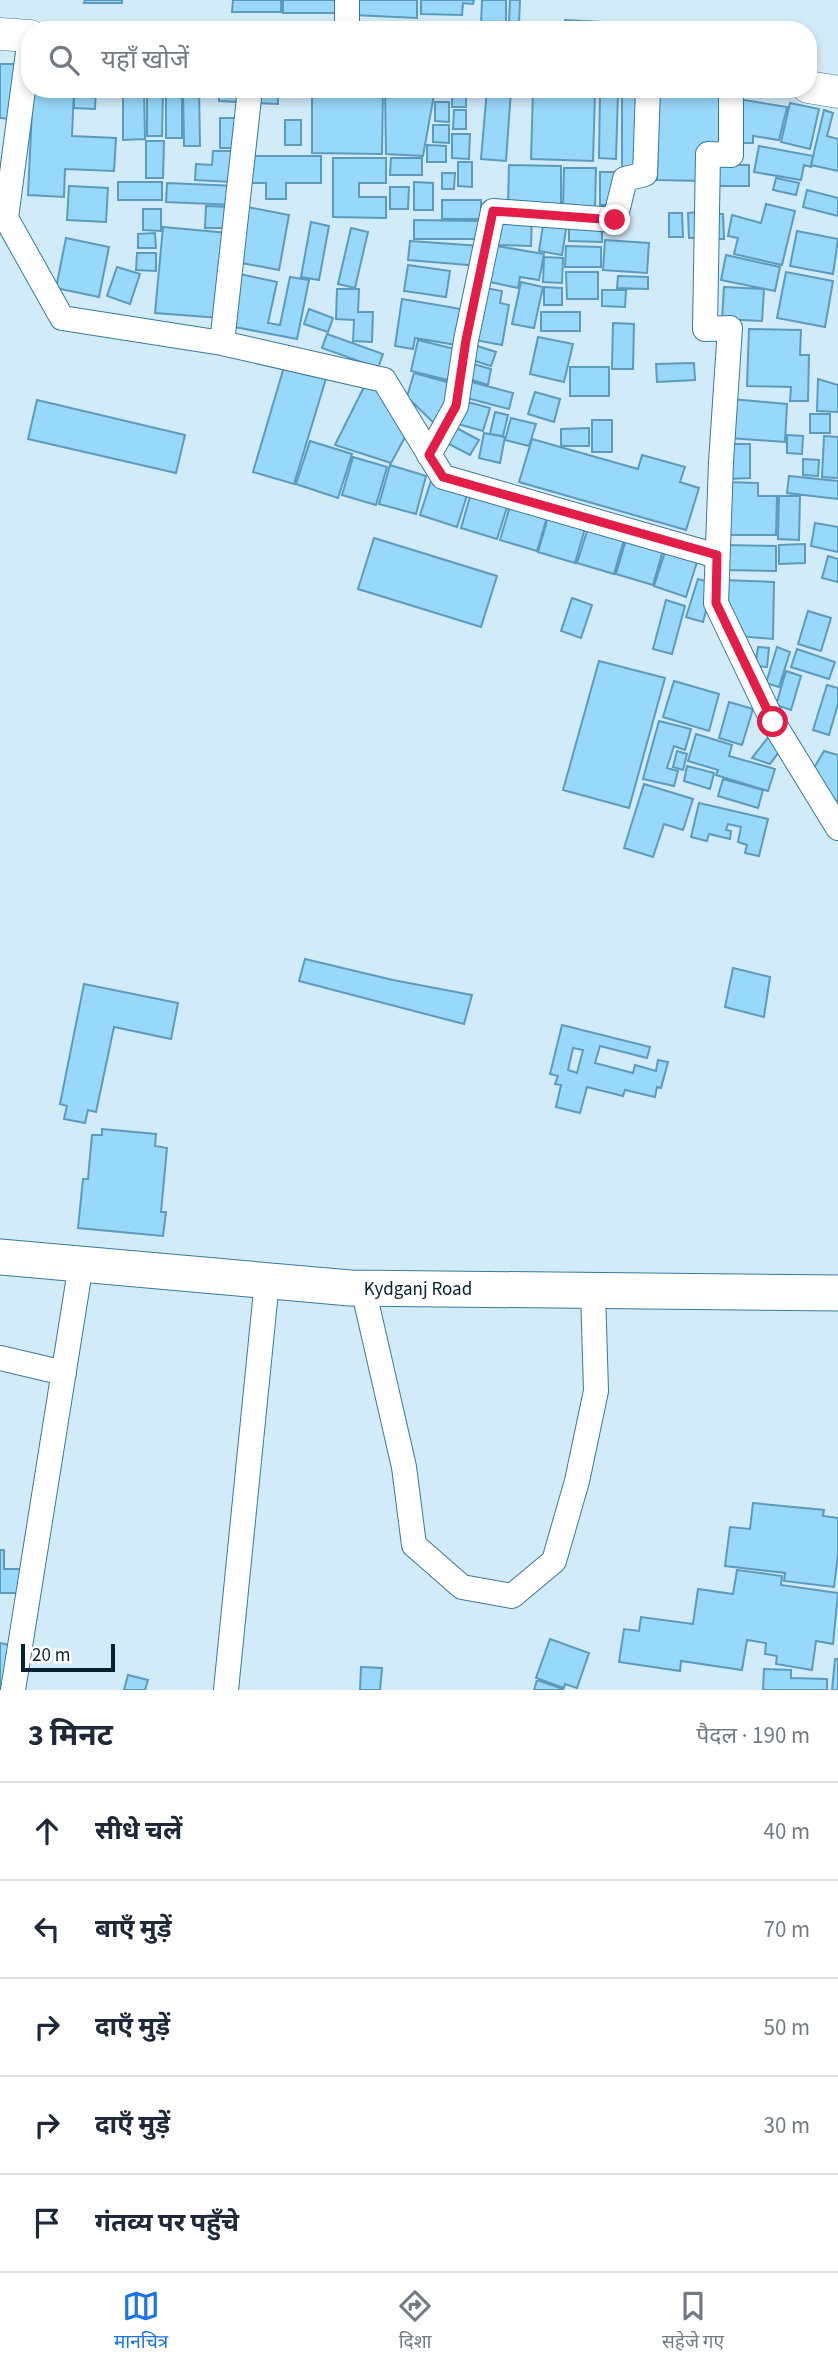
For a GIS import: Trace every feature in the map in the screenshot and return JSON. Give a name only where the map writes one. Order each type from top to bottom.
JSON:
[{"type":"main road","name":"Kydganj Road","points":[[0,1257],[363,1289],[838,1293]]},
{"type":"street","points":[[346,21],[347,0]]},
{"type":"street","points":[[0,34],[21,35]]},
{"type":"street","points":[[817,88],[838,92]]},
{"type":"street","points":[[22,98],[6,218],[62,318],[222,343],[384,380],[443,477],[717,555]]},
{"type":"street","points":[[222,343],[249,98]]},
{"type":"street","points":[[429,455],[456,406],[466,340],[493,211],[615,220],[625,179],[645,174],[648,98]]},
{"type":"street","points":[[730,98],[730,155],[708,154],[705,329],[730,328],[721,462],[716,603],[773,722],[838,828]]},
{"type":"street","points":[[13,1690],[81,1264]]},
{"type":"street","points":[[226,1690],[267,1281]]},
{"type":"street","points":[[363,1289],[404,1467],[414,1545],[462,1587],[512,1596],[554,1561],[577,1481],[596,1391],[593,1291]]},
{"type":"street","points":[[0,1359],[64,1373]]},
{"type":"building","points":[[85,0],[122,0],[122,3],[84,3]]},
{"type":"building","points":[[233,0],[281,0],[281,12],[232,12]]},
{"type":"building","points":[[283,0],[344,0],[344,13],[283,13]]},
{"type":"building","points":[[355,0],[417,0],[417,18],[354,15]]},
{"type":"building","points":[[421,0],[474,0],[473,4],[463,3],[462,15],[421,14]]},
{"type":"building","points":[[482,0],[506,0],[506,21],[481,21]]},
{"type":"building","points":[[510,0],[520,0],[519,21],[509,21]]},
{"type":"building","points":[[0,64],[15,64],[13,119],[0,118]]},
{"type":"building","points":[[33,98],[74,98],[72,136],[116,138],[114,171],[65,169],[64,197],[28,195]]},
{"type":"building","points":[[74,98],[96,98],[95,109],[74,108]]},
{"type":"building","points":[[123,98],[144,98],[145,139],[123,140]]},
{"type":"building","points":[[147,98],[163,98],[162,136],[147,136]]},
{"type":"building","points":[[166,98],[182,98],[182,138],[166,138]]},
{"type":"building","points":[[183,98],[199,98],[200,146],[184,146]]},
{"type":"building","points":[[219,98],[238,98],[238,102],[219,101]]},
{"type":"building","points":[[257,98],[278,98],[278,104],[257,103]]},
{"type":"building","points":[[312,98],[383,98],[382,154],[312,153]]},
{"type":"building","points":[[385,98],[433,98],[423,156],[386,154]]},
{"type":"building","points":[[452,98],[466,98],[466,107],[452,107]]},
{"type":"building","points":[[486,98],[510,98],[506,161],[481,159]]},
{"type":"building","points":[[533,98],[595,98],[593,161],[531,159]]},
{"type":"building","points":[[600,98],[618,98],[616,159],[599,158]]},
{"type":"building","points":[[622,98],[652,98],[652,169],[622,169]]},
{"type":"building","points":[[659,98],[727,98],[726,146],[702,181],[657,180]]},
{"type":"building","points":[[738,99],[787,107],[779,140],[753,136],[753,143],[737,143]]},
{"type":"building","points":[[435,102],[449,102],[449,122],[435,121]]},
{"type":"building","points":[[790,103],[819,109],[810,149],[781,142]]},
{"type":"building","points":[[454,110],[466,110],[466,129],[453,129]]},
{"type":"building","points":[[824,110],[833,113],[827,136],[838,139],[838,171],[811,165]]},
{"type":"building","points":[[220,118],[237,118],[237,148],[220,148]]},
{"type":"building","points":[[285,120],[301,120],[301,145],[285,145]]},
{"type":"building","points":[[433,125],[449,125],[449,143],[433,142]]},
{"type":"building","points":[[452,134],[470,134],[469,159],[452,158]]},
{"type":"building","points":[[146,141],[164,141],[163,178],[146,178]]},
{"type":"building","points":[[427,145],[446,146],[446,162],[427,162]]},
{"type":"building","points":[[759,146],[813,156],[811,167],[804,165],[801,180],[754,172]]},
{"type":"building","points":[[213,151],[232,151],[231,182],[195,180],[196,164],[212,165]]},
{"type":"building","points":[[250,156],[321,156],[321,183],[286,183],[286,199],[266,199],[266,183],[249,183]]},
{"type":"building","points":[[333,158],[386,158],[386,183],[359,183],[359,197],[386,197],[386,218],[333,217]]},
{"type":"building","points":[[391,158],[422,158],[422,175],[390,175]]},
{"type":"building","points":[[458,162],[472,162],[472,187],[458,186]]},
{"type":"building","points":[[509,165],[561,166],[561,206],[508,205]]},
{"type":"building","points":[[713,165],[749,165],[749,186],[713,186]]},
{"type":"building","points":[[564,168],[596,168],[595,207],[563,207]]},
{"type":"building","points":[[600,172],[622,172],[622,205],[600,205]]},
{"type":"building","points":[[442,173],[455,173],[454,189],[442,189]]},
{"type":"building","points":[[776,178],[799,183],[796,195],[773,190]]},
{"type":"building","points":[[118,182],[162,182],[162,200],[118,200]]},
{"type":"building","points":[[414,182],[433,183],[433,210],[414,210]]},
{"type":"building","points":[[167,183],[236,186],[235,205],[166,202]]},
{"type":"building","points":[[69,186],[108,188],[106,222],[67,220]]},
{"type":"building","points":[[390,187],[409,187],[408,209],[390,209]]},
{"type":"building","points":[[807,190],[838,198],[838,216],[803,207]]},
{"type":"building","points":[[442,200],[481,200],[481,219],[442,219]]},
{"type":"building","points":[[766,204],[795,211],[782,265],[734,254],[738,238],[728,236],[732,215],[761,223]]},
{"type":"building","points":[[206,206],[231,207],[230,228],[205,228]]},
{"type":"building","points":[[247,207],[289,215],[279,270],[236,262]]},
{"type":"building","points":[[143,209],[161,209],[161,231],[143,230]]},
{"type":"building","points":[[699,212],[700,238],[689,238],[688,213]]},
{"type":"building","points":[[669,213],[682,213],[683,237],[669,237]]},
{"type":"building","points":[[499,214],[532,215],[531,246],[498,245]]},
{"type":"building","points":[[710,214],[723,214],[724,239],[711,239]]},
{"type":"building","points":[[544,219],[567,223],[562,255],[539,251]]},
{"type":"building","points":[[414,220],[480,221],[480,239],[414,239]]},
{"type":"building","points":[[569,221],[602,222],[602,242],[569,241]]},
{"type":"building","points":[[311,222],[329,226],[319,280],[301,277]]},
{"type":"building","points":[[163,227],[228,233],[220,318],[155,313]]},
{"type":"building","points":[[351,228],[368,232],[355,288],[338,284]]},
{"type":"building","points":[[797,231],[838,239],[833,274],[790,266]]},
{"type":"building","points":[[155,233],[156,248],[138,248],[138,234]]},
{"type":"building","points":[[66,238],[109,247],[99,297],[56,288]]},
{"type":"building","points":[[605,240],[649,243],[647,273],[603,270]]},
{"type":"building","points":[[410,241],[481,246],[480,266],[408,260]]},
{"type":"building","points":[[491,245],[544,254],[539,280],[520,277],[518,288],[485,281]]},
{"type":"building","points":[[566,246],[601,247],[601,267],[565,267]]},
{"type":"building","points":[[137,253],[156,253],[156,271],[136,270]]},
{"type":"building","points":[[726,255],[780,267],[775,291],[721,280]]},
{"type":"building","points":[[544,257],[563,258],[562,283],[543,282]]},
{"type":"building","points":[[408,265],[450,271],[446,297],[404,291]]},
{"type":"building","points":[[117,267],[140,274],[130,304],[107,296]]},
{"type":"building","points":[[566,272],[598,272],[598,299],[567,299]]},
{"type":"building","points":[[786,272],[833,281],[825,327],[777,318]]},
{"type":"building","points":[[235,273],[277,282],[268,323],[280,325],[290,277],[309,280],[297,339],[224,325]]},
{"type":"building","points":[[618,276],[648,277],[648,289],[617,288]]},
{"type":"building","points":[[521,282],[543,287],[534,328],[512,324]]},
{"type":"building","points":[[544,287],[562,288],[562,305],[544,305]]},
{"type":"building","points":[[724,287],[764,289],[762,321],[722,319]]},
{"type":"building","points":[[485,288],[502,291],[500,303],[509,305],[502,345],[475,340]]},
{"type":"building","points":[[337,289],[359,289],[358,312],[373,312],[372,342],[353,341],[354,320],[336,319]]},
{"type":"building","points":[[602,290],[626,290],[625,307],[602,306]]},
{"type":"building","points":[[402,299],[473,311],[468,347],[415,338],[413,349],[395,346]]},
{"type":"building","points":[[309,309],[333,318],[328,332],[304,324]]},
{"type":"building","points":[[541,312],[580,312],[580,331],[541,331]]},
{"type":"building","points":[[613,323],[634,324],[633,369],[612,369]]},
{"type":"building","points":[[749,329],[801,330],[800,355],[809,355],[808,401],[790,401],[791,387],[747,386]]},
{"type":"building","points":[[327,334],[383,354],[378,368],[322,348]]},
{"type":"building","points":[[538,337],[573,344],[564,382],[530,374]]},
{"type":"building","points":[[418,340],[467,352],[460,383],[411,371]]},
{"type":"building","points":[[477,346],[496,352],[491,366],[472,360]]},
{"type":"building","points":[[289,350],[331,362],[294,484],[253,472]]},
{"type":"building","points":[[694,363],[695,380],[657,382],[656,364]]},
{"type":"building","points":[[473,364],[491,369],[488,385],[469,379]]},
{"type":"building","points":[[570,367],[609,367],[609,396],[570,396]]},
{"type":"building","points":[[414,373],[458,385],[442,431],[407,397]]},
{"type":"building","points":[[368,379],[417,415],[391,463],[335,445]]},
{"type":"building","points":[[818,379],[838,385],[838,412],[817,411]]},
{"type":"building","points":[[468,381],[513,393],[509,409],[463,397]]},
{"type":"building","points":[[535,392],[560,399],[554,422],[528,414]]},
{"type":"building","points":[[732,399],[787,404],[785,442],[729,438]]},
{"type":"building","points":[[37,400],[185,435],[176,473],[28,439]]},
{"type":"building","points":[[460,400],[490,408],[483,431],[454,423]]},
{"type":"building","points":[[495,412],[508,415],[503,436],[490,434]]},
{"type":"building","points":[[810,414],[830,414],[830,433],[810,433]]},
{"type":"building","points":[[511,418],[536,424],[529,446],[505,440]]},
{"type":"building","points":[[592,420],[612,420],[612,452],[592,452]]},
{"type":"building","points":[[451,425],[479,440],[470,455],[443,441]]},
{"type":"building","points":[[589,428],[589,446],[561,446],[561,429]]},
{"type":"building","points":[[484,433],[505,437],[500,463],[479,458]]},
{"type":"building","points":[[787,435],[803,436],[802,454],[787,453]]},
{"type":"building","points":[[824,436],[838,437],[838,478],[822,477]]},
{"type":"building","points":[[532,439],[638,469],[642,455],[685,467],[680,482],[699,488],[686,530],[519,482]]},
{"type":"building","points":[[310,441],[352,454],[338,498],[296,484]]},
{"type":"building","points":[[727,444],[750,444],[750,478],[728,479]]},
{"type":"building","points":[[353,457],[387,467],[376,505],[342,495]]},
{"type":"building","points":[[803,459],[819,460],[818,476],[803,475]]},
{"type":"building","points":[[390,465],[426,476],[416,514],[379,504]]},
{"type":"building","points":[[789,476],[838,481],[838,499],[787,493]]},
{"type":"building","points":[[432,478],[469,489],[457,527],[420,515]]},
{"type":"building","points":[[724,482],[758,483],[758,496],[777,496],[776,535],[724,535]]},
{"type":"building","points":[[472,490],[509,501],[497,539],[461,528]]},
{"type":"building","points":[[779,496],[800,496],[799,540],[778,539]]},
{"type":"building","points":[[511,503],[548,514],[537,551],[500,540]]},
{"type":"building","points":[[549,514],[586,525],[575,563],[538,552]]},
{"type":"building","points":[[815,523],[838,527],[838,552],[811,546]]},
{"type":"building","points":[[589,525],[625,536],[614,574],[577,563]]},
{"type":"building","points":[[627,536],[664,547],[653,585],[616,574]]},
{"type":"building","points":[[374,538],[497,576],[481,627],[358,589]]},
{"type":"building","points":[[805,544],[805,563],[779,564],[779,545]]},
{"type":"building","points":[[722,545],[776,546],[776,571],[722,570]]},
{"type":"building","points":[[666,549],[698,559],[686,597],[654,586]]},
{"type":"building","points":[[828,556],[838,559],[838,582],[822,578]]},
{"type":"building","points":[[698,579],[713,583],[703,622],[686,617]]},
{"type":"building","points":[[722,580],[774,582],[773,639],[739,636]]},
{"type":"building","points":[[572,598],[592,605],[581,638],[561,631]]},
{"type":"building","points":[[666,600],[685,606],[672,654],[653,649]]},
{"type":"building","points":[[808,611],[831,618],[821,651],[798,644]]},
{"type":"building","points":[[758,647],[769,648],[767,667],[755,666]]},
{"type":"building","points":[[777,647],[790,652],[779,687],[766,683]]},
{"type":"building","points":[[797,649],[835,662],[829,679],[791,667]]},
{"type":"building","points":[[599,661],[665,678],[629,808],[563,790]]},
{"type":"building","points":[[786,671],[801,676],[791,710],[776,705]]},
{"type":"building","points":[[674,681],[719,694],[709,731],[663,717]]},
{"type":"building","points":[[827,685],[838,688],[838,704],[829,735],[813,730]]},
{"type":"building","points":[[729,702],[753,709],[742,745],[719,738]]},
{"type":"building","points":[[659,721],[691,729],[685,750],[674,746],[667,768],[678,771],[674,786],[643,779]]},
{"type":"building","points":[[696,734],[732,745],[729,756],[775,769],[768,791],[716,775],[718,770],[688,761]]},
{"type":"building","points":[[770,735],[781,749],[770,764],[752,758]]},
{"type":"building","points":[[677,751],[687,754],[683,770],[673,767]]},
{"type":"building","points":[[824,751],[838,755],[838,803],[811,773]]},
{"type":"building","points":[[687,766],[714,773],[710,789],[684,781]]},
{"type":"building","points":[[723,779],[763,790],[758,808],[718,796]]},
{"type":"building","points":[[644,784],[693,799],[683,830],[664,824],[653,857],[624,848]]},
{"type":"building","points":[[699,803],[768,819],[759,856],[745,853],[747,845],[738,842],[741,827],[728,824],[726,830],[731,831],[730,839],[709,834],[707,841],[691,837]]},
{"type":"building","points":[[305,959],[472,995],[464,1024],[299,981]]},
{"type":"building","points":[[733,968],[770,977],[764,1017],[725,1007]]},
{"type":"building","points":[[84,984],[178,1003],[171,1039],[114,1027],[96,1112],[88,1110],[85,1123],[64,1119],[67,1106],[60,1104]]},
{"type":"building","points":[[562,1025],[650,1047],[647,1058],[600,1046],[595,1063],[633,1073],[635,1065],[656,1071],[658,1060],[668,1062],[661,1088],[657,1087],[655,1097],[625,1090],[623,1096],[587,1087],[580,1113],[556,1107],[561,1085],[555,1084],[558,1076],[550,1074]],"holes":[[[573,1048],[583,1050],[577,1073],[568,1070]]]},
{"type":"building","points":[[102,1129],[156,1134],[155,1146],[167,1148],[161,1212],[166,1212],[163,1236],[78,1228],[83,1179],[88,1179],[92,1135],[102,1135]]},
{"type":"building","points":[[753,1503],[824,1510],[823,1516],[838,1518],[834,1587],[784,1581],[785,1573],[725,1566],[730,1527],[750,1529]]},
{"type":"building","points":[[0,1550],[4,1550],[4,1569],[20,1569],[19,1593],[0,1593]]},
{"type":"building","points":[[737,1570],[782,1576],[781,1585],[838,1593],[833,1644],[816,1641],[812,1670],[776,1664],[777,1656],[765,1654],[766,1643],[747,1640],[742,1670],[681,1661],[680,1671],[619,1662],[624,1629],[639,1631],[641,1617],[693,1624],[698,1589],[733,1594]]},
{"type":"building","points":[[550,1639],[589,1653],[577,1688],[565,1684],[564,1688],[536,1678]]},
{"type":"building","points":[[0,1643],[14,1646],[6,1690],[0,1690]]},
{"type":"building","points":[[835,1659],[838,1659],[838,1690],[832,1690]]},
{"type":"building","points":[[361,1667],[382,1668],[380,1690],[360,1690]]},
{"type":"building","points":[[764,1669],[791,1670],[791,1678],[827,1679],[827,1690],[763,1690]]},
{"type":"building","points":[[128,1675],[148,1680],[145,1690],[124,1690]]},
{"type":"building","points":[[537,1680],[563,1689],[534,1690]]},
{"type":"route","points":[[615,220],[493,211],[466,340],[456,406],[429,455],[443,477],[717,555],[716,603],[773,722]]}]
